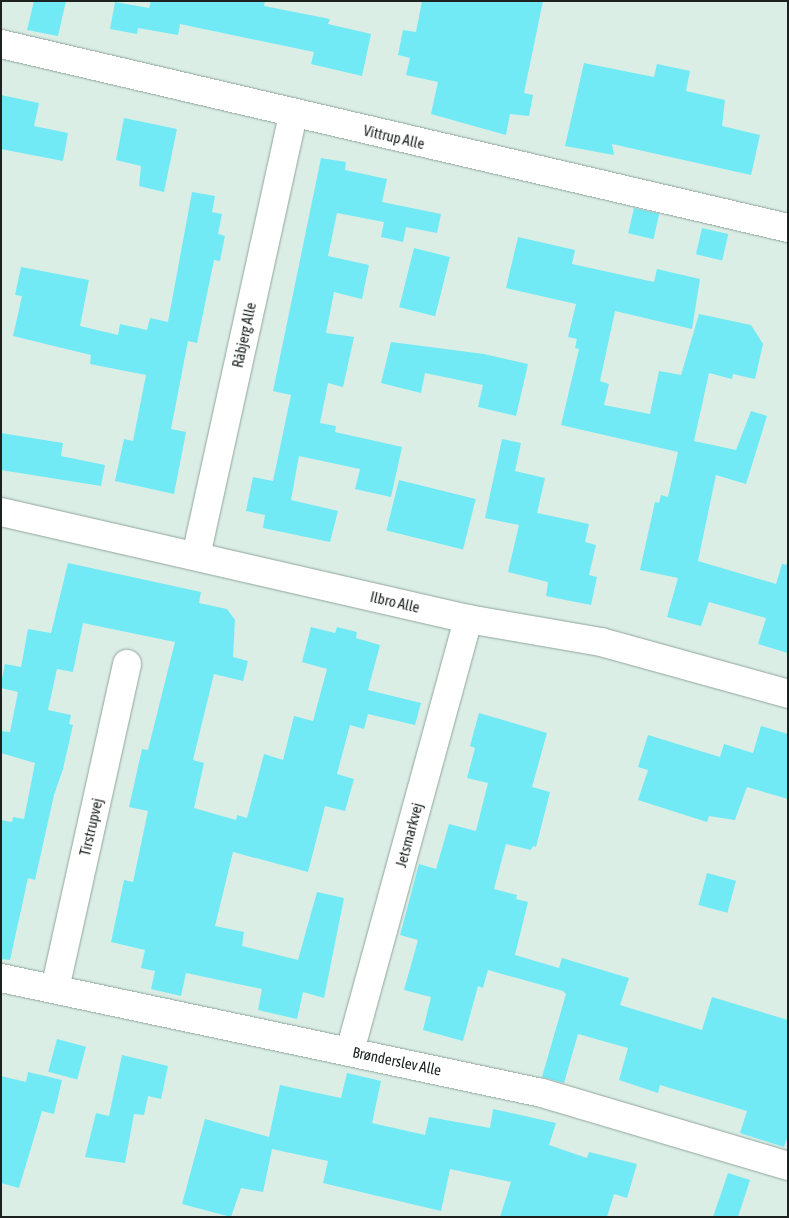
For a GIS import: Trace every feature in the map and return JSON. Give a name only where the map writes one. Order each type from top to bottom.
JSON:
[{"type":"street","name":"Vittrup Alle","points":[[1,44],[293,114],[788,228]]},
{"type":"street","name":"Råbjerg Alle","points":[[196,556],[293,114]]},
{"type":"street","name":"Ilbro Alle","points":[[1,512],[468,619],[601,642],[788,694]]},
{"type":"street","name":"Jetsmarkvej","points":[[350,1051],[468,619]]},
{"type":"street","name":"Tirstrupvej","points":[[55,989],[127,664]]},
{"type":"street","name":"Brønderslev Alle","points":[[1,978],[542,1093],[788,1166]]},
{"type":"building","points":[[34,1],[66,1],[58,36],[27,30]]},
{"type":"building","points":[[151,1],[265,1],[264,6],[330,19],[328,24],[371,34],[362,76],[311,64],[314,52],[180,24],[178,35],[138,28],[137,34],[110,29],[115,2],[149,8]]},
{"type":"building","points":[[422,1],[543,1],[524,93],[533,95],[529,116],[510,114],[506,135],[431,114],[438,82],[406,75],[410,58],[398,55],[403,30],[416,32]]},
{"type":"building","points":[[584,63],[654,77],[657,64],[690,71],[686,91],[725,100],[722,126],[760,135],[751,175],[612,144],[614,155],[565,146]]},
{"type":"building","points":[[1,95],[39,103],[34,126],[68,133],[63,161],[1,149]]},
{"type":"building","points":[[124,118],[177,129],[164,192],[139,186],[141,166],[116,160]]},
{"type":"building","points":[[321,158],[346,162],[345,170],[387,179],[382,202],[441,214],[437,233],[406,227],[403,242],[381,237],[384,222],[337,213],[328,256],[369,265],[362,299],[334,292],[326,333],[354,337],[343,387],[328,383],[320,423],[336,426],[335,432],[402,447],[391,497],[355,489],[360,469],[299,456],[291,500],[338,511],[330,542],[263,528],[265,515],[246,511],[253,477],[273,481],[291,395],[273,391]]},
{"type":"building","points":[[192,192],[215,196],[212,212],[222,214],[218,234],[225,236],[220,261],[214,260],[197,343],[188,341],[171,429],[186,432],[174,494],[115,481],[124,439],[133,441],[146,375],[90,364],[91,355],[13,336],[22,296],[15,295],[21,267],[89,280],[80,326],[118,335],[120,324],[147,330],[150,318],[168,322]]},
{"type":"building","points":[[634,208],[659,214],[653,239],[628,233]]},
{"type":"building","points":[[702,228],[728,234],[722,260],[696,254]]},
{"type":"building","points":[[518,237],[575,250],[572,264],[654,282],[657,269],[700,279],[692,329],[615,311],[600,381],[609,384],[604,405],[650,414],[659,371],[681,375],[699,314],[751,325],[763,344],[755,379],[733,374],[732,379],[709,373],[694,441],[736,450],[751,411],[767,416],[746,484],[716,475],[698,561],[776,584],[782,564],[788,565],[788,653],[758,644],[766,618],[709,602],[701,626],[667,617],[678,578],[640,570],[655,502],[659,503],[661,495],[668,497],[678,452],[561,425],[579,349],[575,348],[577,339],[568,337],[576,304],[506,288]]},
{"type":"building","points":[[414,248],[450,257],[435,316],[399,307]]},
{"type":"building","points":[[391,342],[484,354],[528,364],[516,416],[478,407],[483,385],[425,373],[421,393],[381,383]]},
{"type":"building","points":[[1,433],[63,443],[61,456],[105,465],[101,486],[1,470]]},
{"type":"building","points":[[502,439],[521,443],[515,471],[545,478],[537,513],[589,524],[585,542],[596,545],[589,575],[597,577],[591,605],[546,596],[548,582],[508,572],[519,525],[485,518]]},
{"type":"building","points":[[399,480],[476,499],[463,550],[386,530]]},
{"type":"building","points":[[68,563],[201,592],[199,603],[227,609],[235,620],[233,657],[248,661],[243,681],[214,674],[193,760],[204,763],[194,808],[236,820],[237,815],[247,818],[264,754],[283,760],[294,716],[313,721],[327,669],[302,662],[311,627],[335,633],[337,627],[357,632],[356,638],[380,645],[368,690],[421,703],[415,725],[368,714],[364,729],[350,725],[337,774],[354,779],[345,811],[325,806],[308,872],[233,852],[215,926],[244,932],[242,946],[298,960],[317,892],[344,898],[324,998],[303,992],[297,1019],[258,1010],[262,989],[186,973],[181,996],[151,989],[155,971],[141,968],[145,950],[111,942],[124,880],[133,882],[148,811],[129,807],[142,749],[148,750],[175,642],[83,623],[73,672],[57,669],[48,710],[71,715],[69,724],[73,725],[63,769],[54,795],[35,880],[28,878],[10,960],[1,959],[1,820],[12,822],[13,817],[24,819],[35,763],[1,753],[1,731],[10,732],[18,692],[1,688],[1,683],[5,664],[21,667],[28,629],[51,633]]},
{"type":"building","points":[[479,713],[547,733],[532,787],[550,792],[536,847],[533,846],[531,850],[506,844],[494,889],[517,895],[516,899],[528,902],[515,955],[559,968],[562,958],[629,978],[620,1005],[702,1030],[712,997],[788,1020],[788,1135],[784,1147],[740,1133],[747,1111],[660,1085],[658,1093],[619,1080],[628,1048],[578,1034],[564,1083],[542,1077],[566,994],[563,991],[488,970],[483,988],[478,986],[463,1041],[423,1030],[431,997],[404,990],[418,940],[400,935],[419,864],[436,869],[449,824],[476,831],[488,783],[467,778],[475,748],[470,746]]},
{"type":"building","points":[[761,726],[788,734],[788,799],[747,787],[735,820],[709,816],[707,822],[638,800],[648,770],[638,767],[648,735],[720,757],[724,744],[753,753]]},
{"type":"building","points":[[707,873],[736,881],[727,913],[698,905]]},
{"type":"building","points":[[57,1039],[86,1047],[77,1080],[48,1072]]},
{"type":"building","points":[[122,1055],[168,1066],[161,1099],[148,1096],[144,1115],[134,1114],[125,1163],[85,1157],[96,1113],[109,1116]]},
{"type":"building","points":[[28,1072],[62,1080],[54,1114],[42,1111],[19,1188],[1,1183],[1,1076],[26,1082]]},
{"type":"building","points":[[347,1073],[381,1081],[372,1123],[425,1135],[429,1117],[490,1128],[493,1109],[556,1123],[549,1145],[587,1158],[589,1152],[637,1164],[627,1198],[614,1194],[607,1217],[500,1217],[511,1182],[450,1169],[441,1211],[323,1183],[328,1161],[272,1149],[263,1192],[241,1188],[231,1217],[182,1204],[205,1119],[269,1137],[280,1085],[341,1098]]},
{"type":"building","points":[[728,1173],[750,1180],[738,1217],[713,1217]]}]
